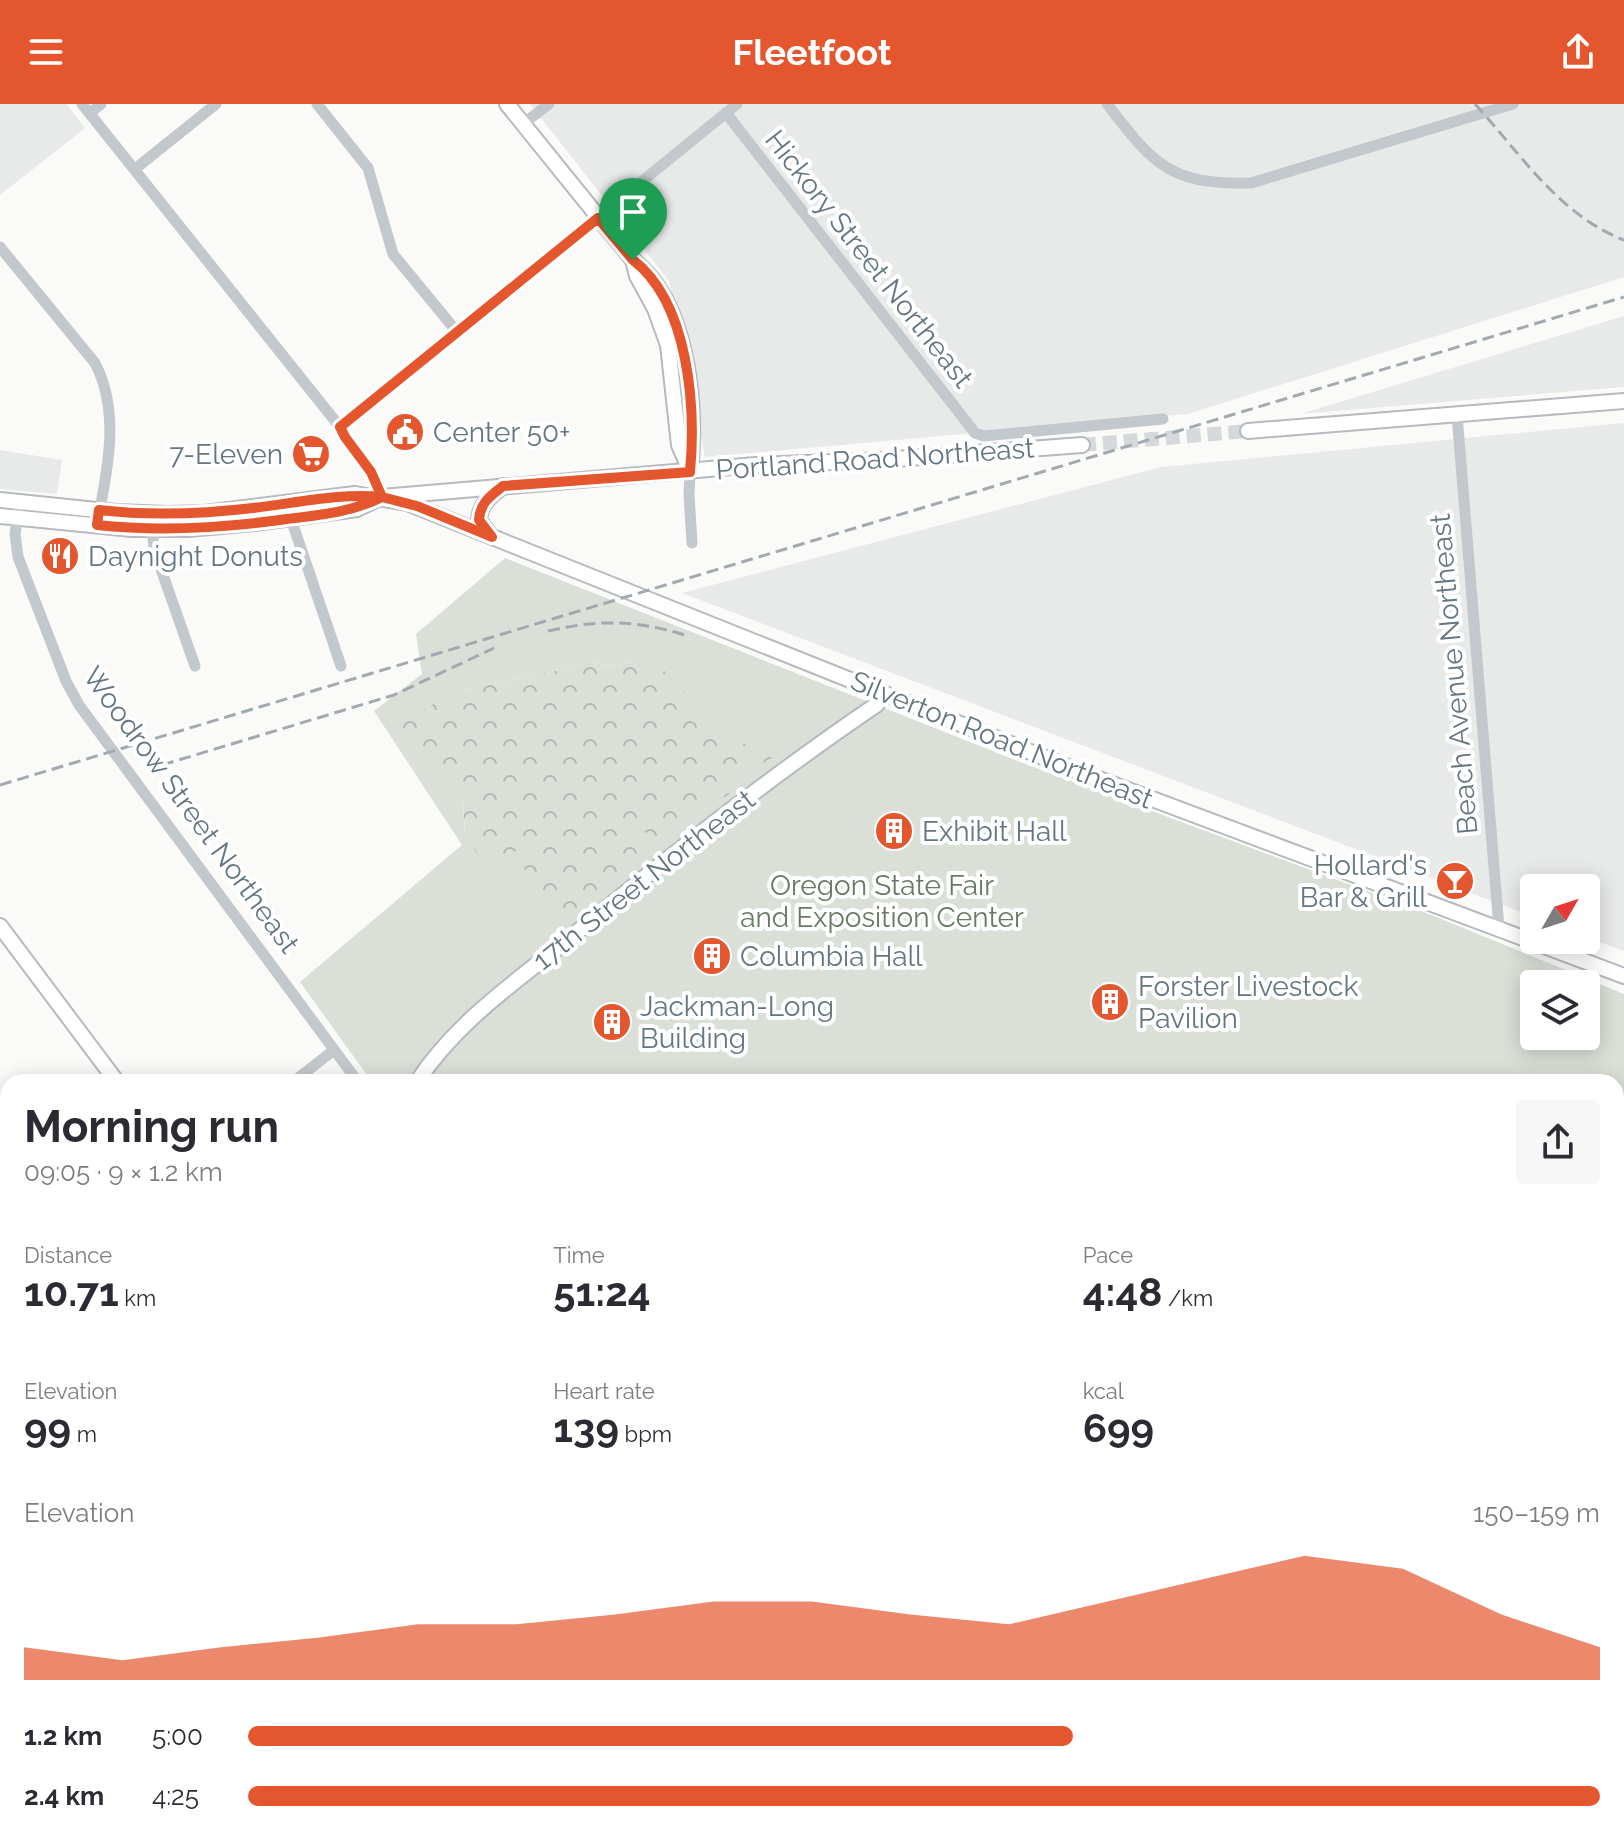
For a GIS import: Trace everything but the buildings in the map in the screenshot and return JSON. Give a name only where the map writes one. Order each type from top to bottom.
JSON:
[{"type":"main road","points":[[507,104],[598,218],[660,289],[680,338],[693,443],[690,472]]},
{"type":"main road","points":[[1248,431],[1624,401]]},
{"type":"main road","name":"Portland Road Northeast","points":[[382,497],[756,465],[883,460],[1082,445]]},
{"type":"main road","points":[[492,537],[479,520],[479,512],[486,500],[503,486]]},
{"type":"main road","points":[[98,518],[205,513],[355,494],[382,497]]},
{"type":"main road","points":[[0,500],[19,509],[98,518],[150,529],[219,527],[291,519],[357,509],[382,497]]},
{"type":"main road","name":"Silverton Road Northeast","points":[[382,497],[417,506],[1244,835],[1624,976]]},
{"type":"main road","points":[[0,516],[19,509]]},
{"type":"main road","name":"17th Street Northeast","points":[[423,1074],[448,1042],[487,1006],[705,829],[876,705],[885,694]]},
{"type":"main road","points":[[0,926],[111,1074]]},
{"type":"street","points":[[101,104],[86,108],[340,427],[371,472],[382,497]]},
{"type":"street","points":[[135,169],[216,104]]},
{"type":"street","points":[[317,104],[368,168],[393,254],[457,332]]},
{"type":"street","points":[[523,124],[549,104]]},
{"type":"street","points":[[340,427],[737,104]]},
{"type":"street","points":[[1107,104],[1149,156],[1181,176],[1204,182],[1251,183],[1513,104]]},
{"type":"street","name":"Hickory Street Northeast","points":[[726,113],[975,433],[984,436],[1163,419]]},
{"type":"street","points":[[0,247],[95,363],[104,380],[110,430],[98,518]]},
{"type":"street","name":"Beach Avenue Northeast","points":[[1457,415],[1499,928]]},
{"type":"street","points":[[690,472],[688,491],[692,543]]},
{"type":"street","name":"Woodrow Street Northeast","points":[[19,509],[15,534],[18,557],[66,681],[79,705],[352,1074]]},
{"type":"street","points":[[151,514],[154,549],[195,666]]},
{"type":"street","points":[[291,519],[341,666]]},
{"type":"street","points":[[303,1074],[334,1050]]},
{"type":"shaded area","points":[[0,104],[66,104],[85,128],[0,195]]},
{"type":"shaded area","points":[[530,104],[1624,104],[1624,277],[1188,414],[705,457],[669,281]]},
{"type":"shaded area","points":[[1624,316],[1624,387],[1300,414]]},
{"type":"shaded area","points":[[1624,423],[1624,951],[1600,942],[1600,874],[1520,874],[1520,912],[682,593],[1161,467]]},
{"type":"shaded area","points":[[0,450],[62,460],[57,494],[0,489]]},
{"type":"green space","name":"Oregon State Fair and Exposition Center","points":[[505,558],[1028,765],[1434,916],[1520,951],[1520,954],[1566,970],[1520,970],[1520,1050],[1600,1050],[1600,984],[1624,994],[1624,1074],[366,1074],[300,982],[462,845],[374,711],[422,674],[416,634]],"holes":[[[633,662],[678,715],[746,776],[734,791],[637,830],[518,849],[465,834],[455,692],[593,663],[613,666]]]},
{"type":"green space","points":[[633,662],[662,670],[678,683],[684,691],[679,716],[774,756],[746,776],[734,791],[661,838],[638,830],[637,874],[589,910],[539,912],[518,850],[484,865],[465,834],[463,802],[412,756],[398,724],[455,692],[593,663],[613,666]]},
{"type":"tunnel","points":[[1082,445],[1248,431]]},
{"type":"railway","points":[[1475,104],[1560,199],[1601,229],[1624,240]]},
{"type":"railway","points":[[0,785],[1624,297]]},
{"type":"railway","points":[[548,631],[585,624],[618,623],[688,636]]},
{"type":"railway","points":[[162,765],[394,695],[494,648]]},
{"type":"place","name":"Center 50+","points":[[405,432]]},
{"type":"place","name":"7-Eleven","points":[[311,454]]},
{"type":"place","name":"Daynight Donuts","points":[[60,556]]},
{"type":"place","name":"Exhibit Hall","points":[[894,831]]},
{"type":"place","name":"Hollard's Bar & Grill","points":[[1455,881]]},
{"type":"place","name":"Columbia Hall","points":[[712,956]]},
{"type":"place","name":"Forster Livestock Pavilion","points":[[1110,1002]]},
{"type":"place","name":"Jackman-Long Building","points":[[612,1022]]},
{"type":"route","points":[[633,260],[598,218],[340,427],[375,477],[382,497],[355,494],[205,513],[136,514],[99,510],[97,525],[132,529],[231,526],[357,509],[382,497],[417,506],[492,537],[482,527],[479,512],[486,500],[503,486],[690,472],[693,443],[680,338],[660,289],[645,269],[633,260]]}]
